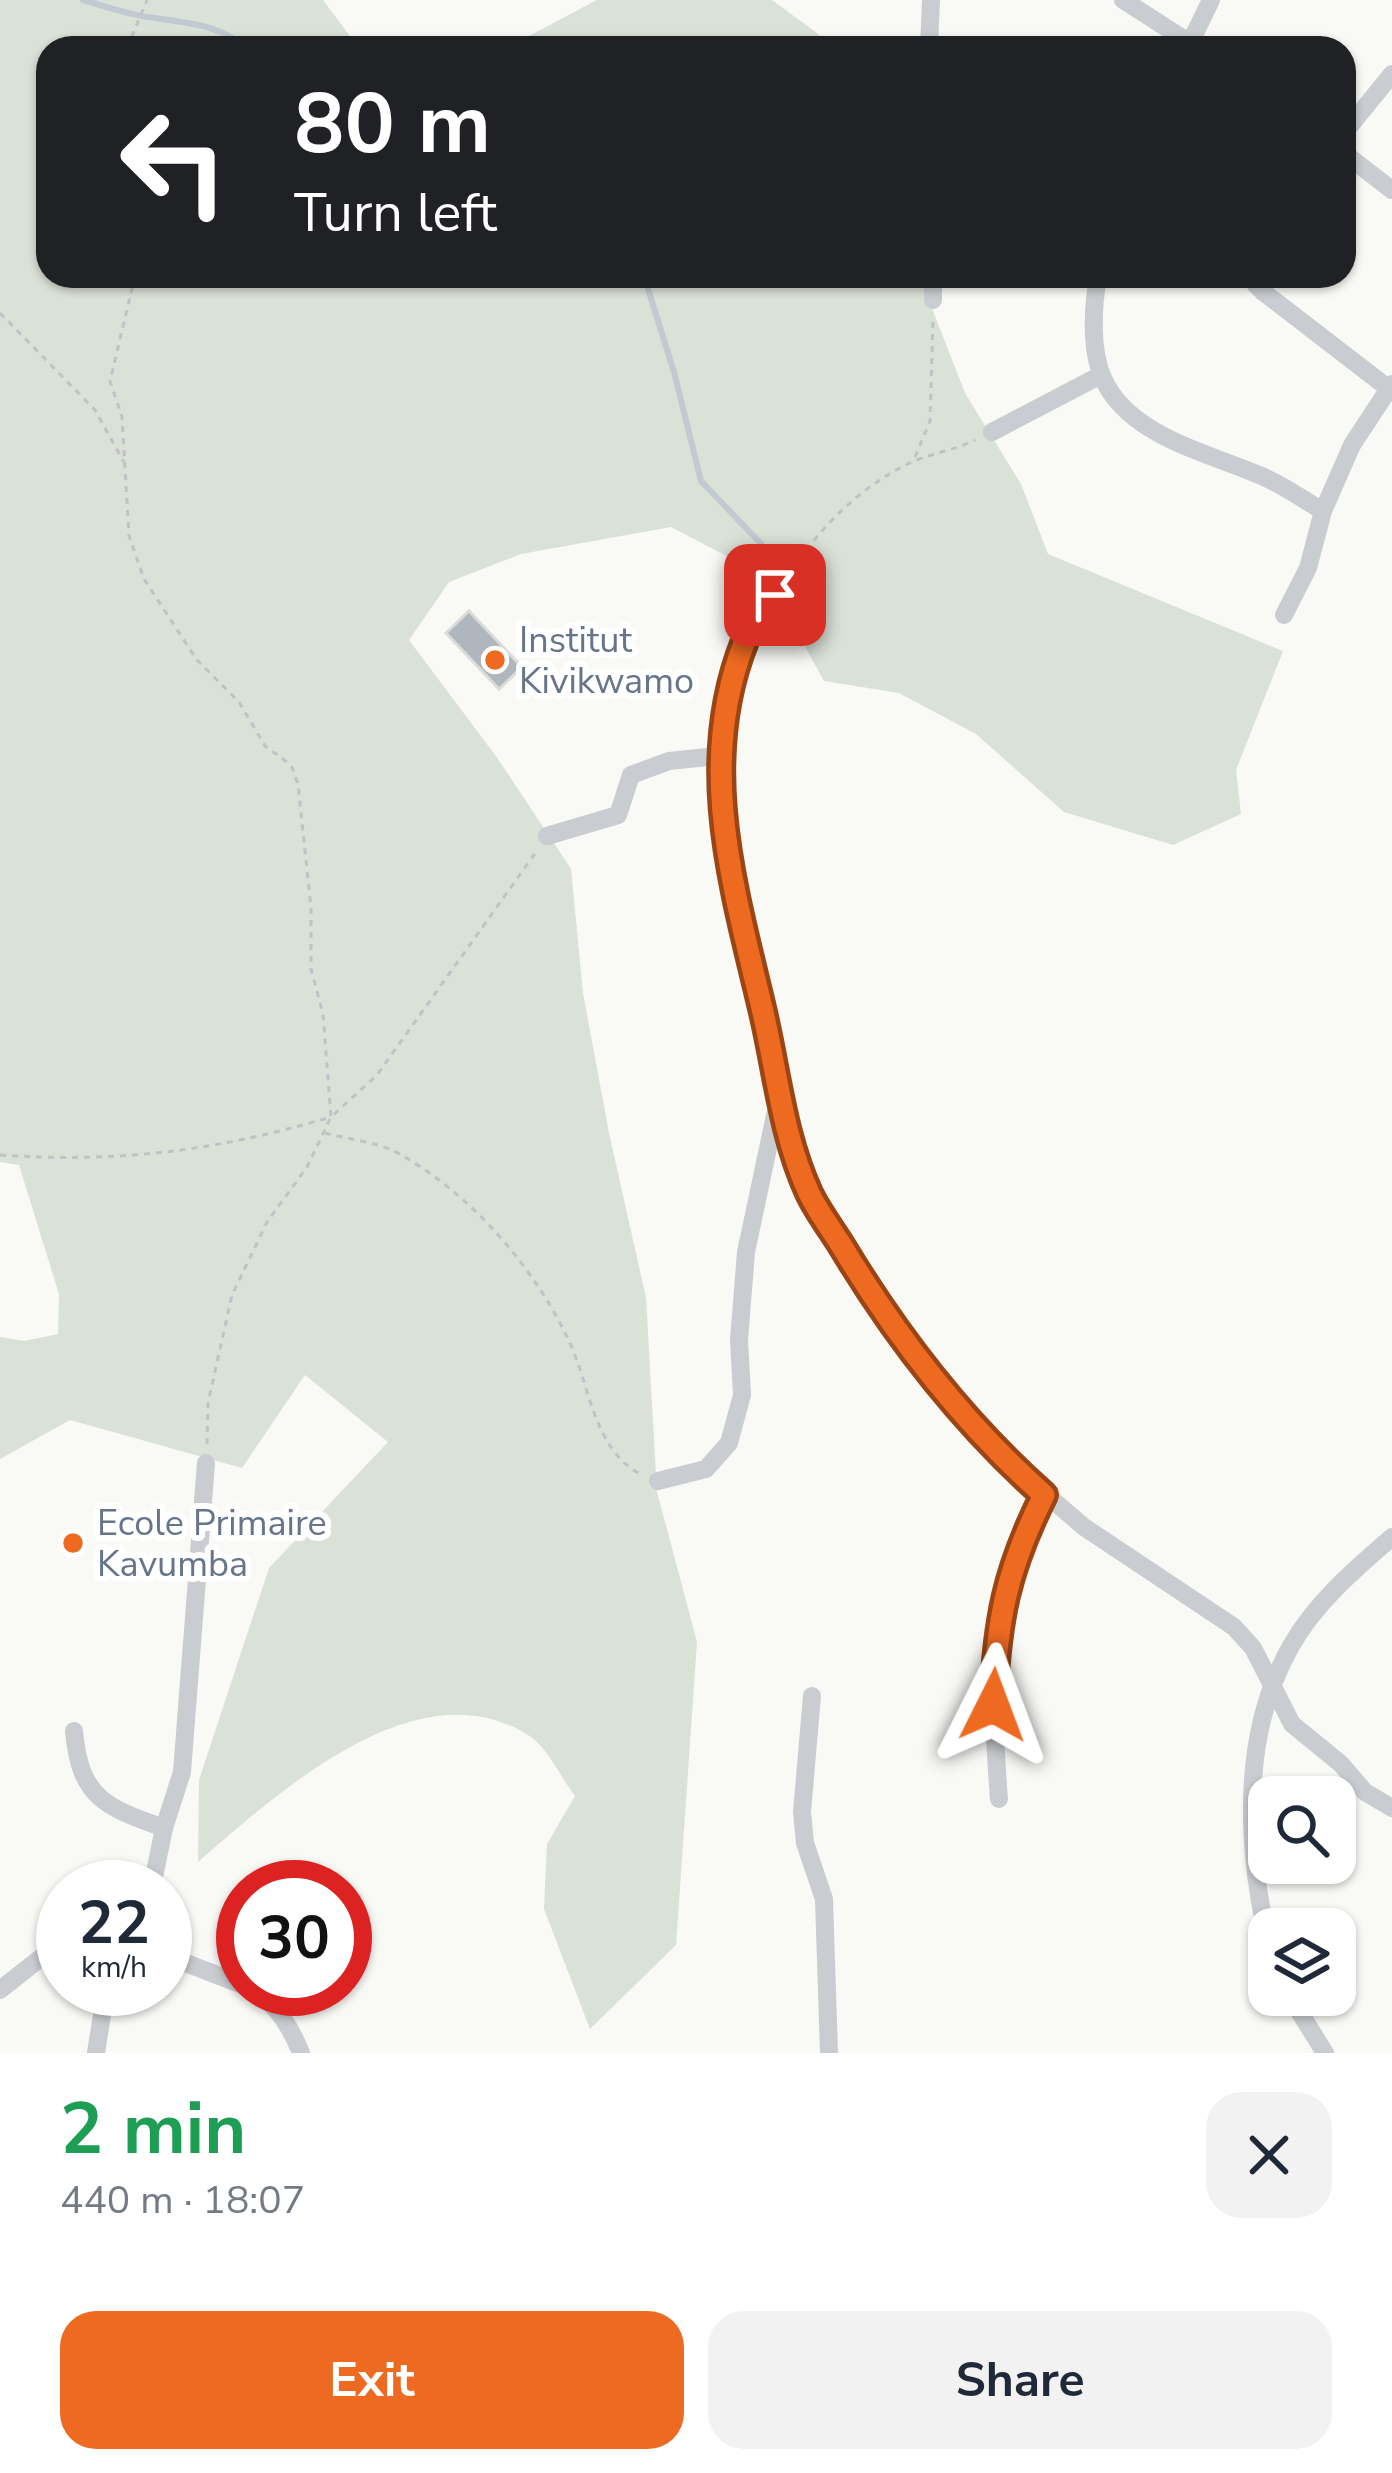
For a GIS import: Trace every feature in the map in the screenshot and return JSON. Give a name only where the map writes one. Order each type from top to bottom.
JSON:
[{"type":"street","points":[[929,36],[931,0]]},
{"type":"street","points":[[1123,0],[1180,36]]},
{"type":"street","points":[[1197,36],[1211,0]]},
{"type":"street","points":[[1356,118],[1392,74]]},
{"type":"street","points":[[1356,162],[1392,190]]},
{"type":"street","points":[[933,288],[933,300]]},
{"type":"street","points":[[1097,288],[1095,337],[1101,375],[1115,399],[1137,420],[1271,480],[1323,511]]},
{"type":"street","points":[[1259,288],[1391,388],[1352,445],[1323,511],[1308,568],[1284,615]]},
{"type":"street","points":[[992,432],[1101,375]]},
{"type":"street","points":[[775,595],[746,637],[727,698],[718,756],[733,892],[763,1013],[778,1102],[810,1194],[928,1372],[997,1452],[1084,1527],[1234,1627],[1252,1648],[1292,1724],[1341,1764],[1365,1792],[1392,1808]]},
{"type":"street","points":[[547,836],[618,815],[631,775],[669,761],[718,756]]},
{"type":"street","points":[[658,1481],[706,1469],[729,1443],[742,1395],[739,1340],[746,1252],[778,1102]]},
{"type":"street","points":[[157,1860],[182,1772],[206,1463]]},
{"type":"street","points":[[999,1799],[993,1705],[1004,1593],[1020,1543],[1044,1495]]},
{"type":"street","points":[[1260,1908],[1251,1817],[1256,1753],[1270,1688],[1293,1642],[1350,1573],[1392,1537]]},
{"type":"street","points":[[812,1696],[802,1812],[805,1843],[824,1900],[829,2053]]},
{"type":"street","points":[[74,1731],[77,1761],[97,1798],[118,1812],[164,1828]]},
{"type":"street","points":[[0,1990],[36,1962]]},
{"type":"street","points":[[96,2053],[102,2016]]},
{"type":"street","points":[[281,2016],[301,2053]]},
{"type":"street","points":[[1302,2016],[1325,2053]]},
{"type":"path","points":[[132,36],[147,0]]},
{"type":"path","points":[[132,288],[110,381],[122,417],[129,536],[144,579],[197,660],[238,702],[265,746],[291,765],[298,784],[311,908],[311,969],[323,1014],[331,1117]]},
{"type":"path","points":[[914,461],[930,422],[933,300]]},
{"type":"path","points":[[0,314],[95,410],[125,466]]},
{"type":"path","points":[[775,595],[800,557],[851,498],[914,461],[948,453],[992,432]]},
{"type":"path","points":[[206,1463],[208,1402],[232,1295],[267,1222],[307,1167],[331,1117],[377,1075],[547,836]]},
{"type":"path","points":[[0,1155],[70,1159],[167,1155],[271,1135],[331,1117]]},
{"type":"path","points":[[323,1133],[392,1150],[471,1203],[528,1276],[568,1339],[608,1444],[634,1472],[658,1481]]},
{"type":"shaded area","points":[[0,0],[323,0],[350,36],[36,36],[36,288],[929,288],[933,311],[965,393],[1021,484],[1048,554],[1283,651],[1236,770],[1241,814],[1173,845],[1064,812],[976,734],[899,693],[824,681],[767,577],[671,527],[521,554],[449,582],[409,640],[498,759],[571,869],[583,993],[646,1298],[657,1492],[697,1642],[676,1945],[590,2029],[544,1909],[547,1844],[575,1796],[537,1742],[488,1718],[443,1715],[397,1726],[352,1746],[268,1803],[198,1862],[199,1780],[269,1568],[388,1442],[305,1375],[242,1468],[70,1420],[0,1459],[0,1337],[24,1341],[58,1334],[59,1294],[19,1165],[0,1162]]},
{"type":"shaded area","points":[[597,0],[772,0],[819,36],[529,36]]},
{"type":"building","points":[[469,611],[522,667],[499,689],[446,633]]},
{"type":"waterway","points":[[83,0],[227,36]]},
{"type":"waterway","points":[[648,288],[701,481],[765,548]]},
{"type":"place","name":"Institut Kivikwamo","points":[[495,660]]},
{"type":"place","name":"Ecole Primaire Kavumba","points":[[73,1543]]},
{"type":"route","points":[[775,595],[746,637],[727,698],[718,756],[733,892],[763,1013],[778,1102],[810,1194],[914,1355],[997,1452],[1044,1495],[1020,1543],[1004,1593],[993,1705]]}]
